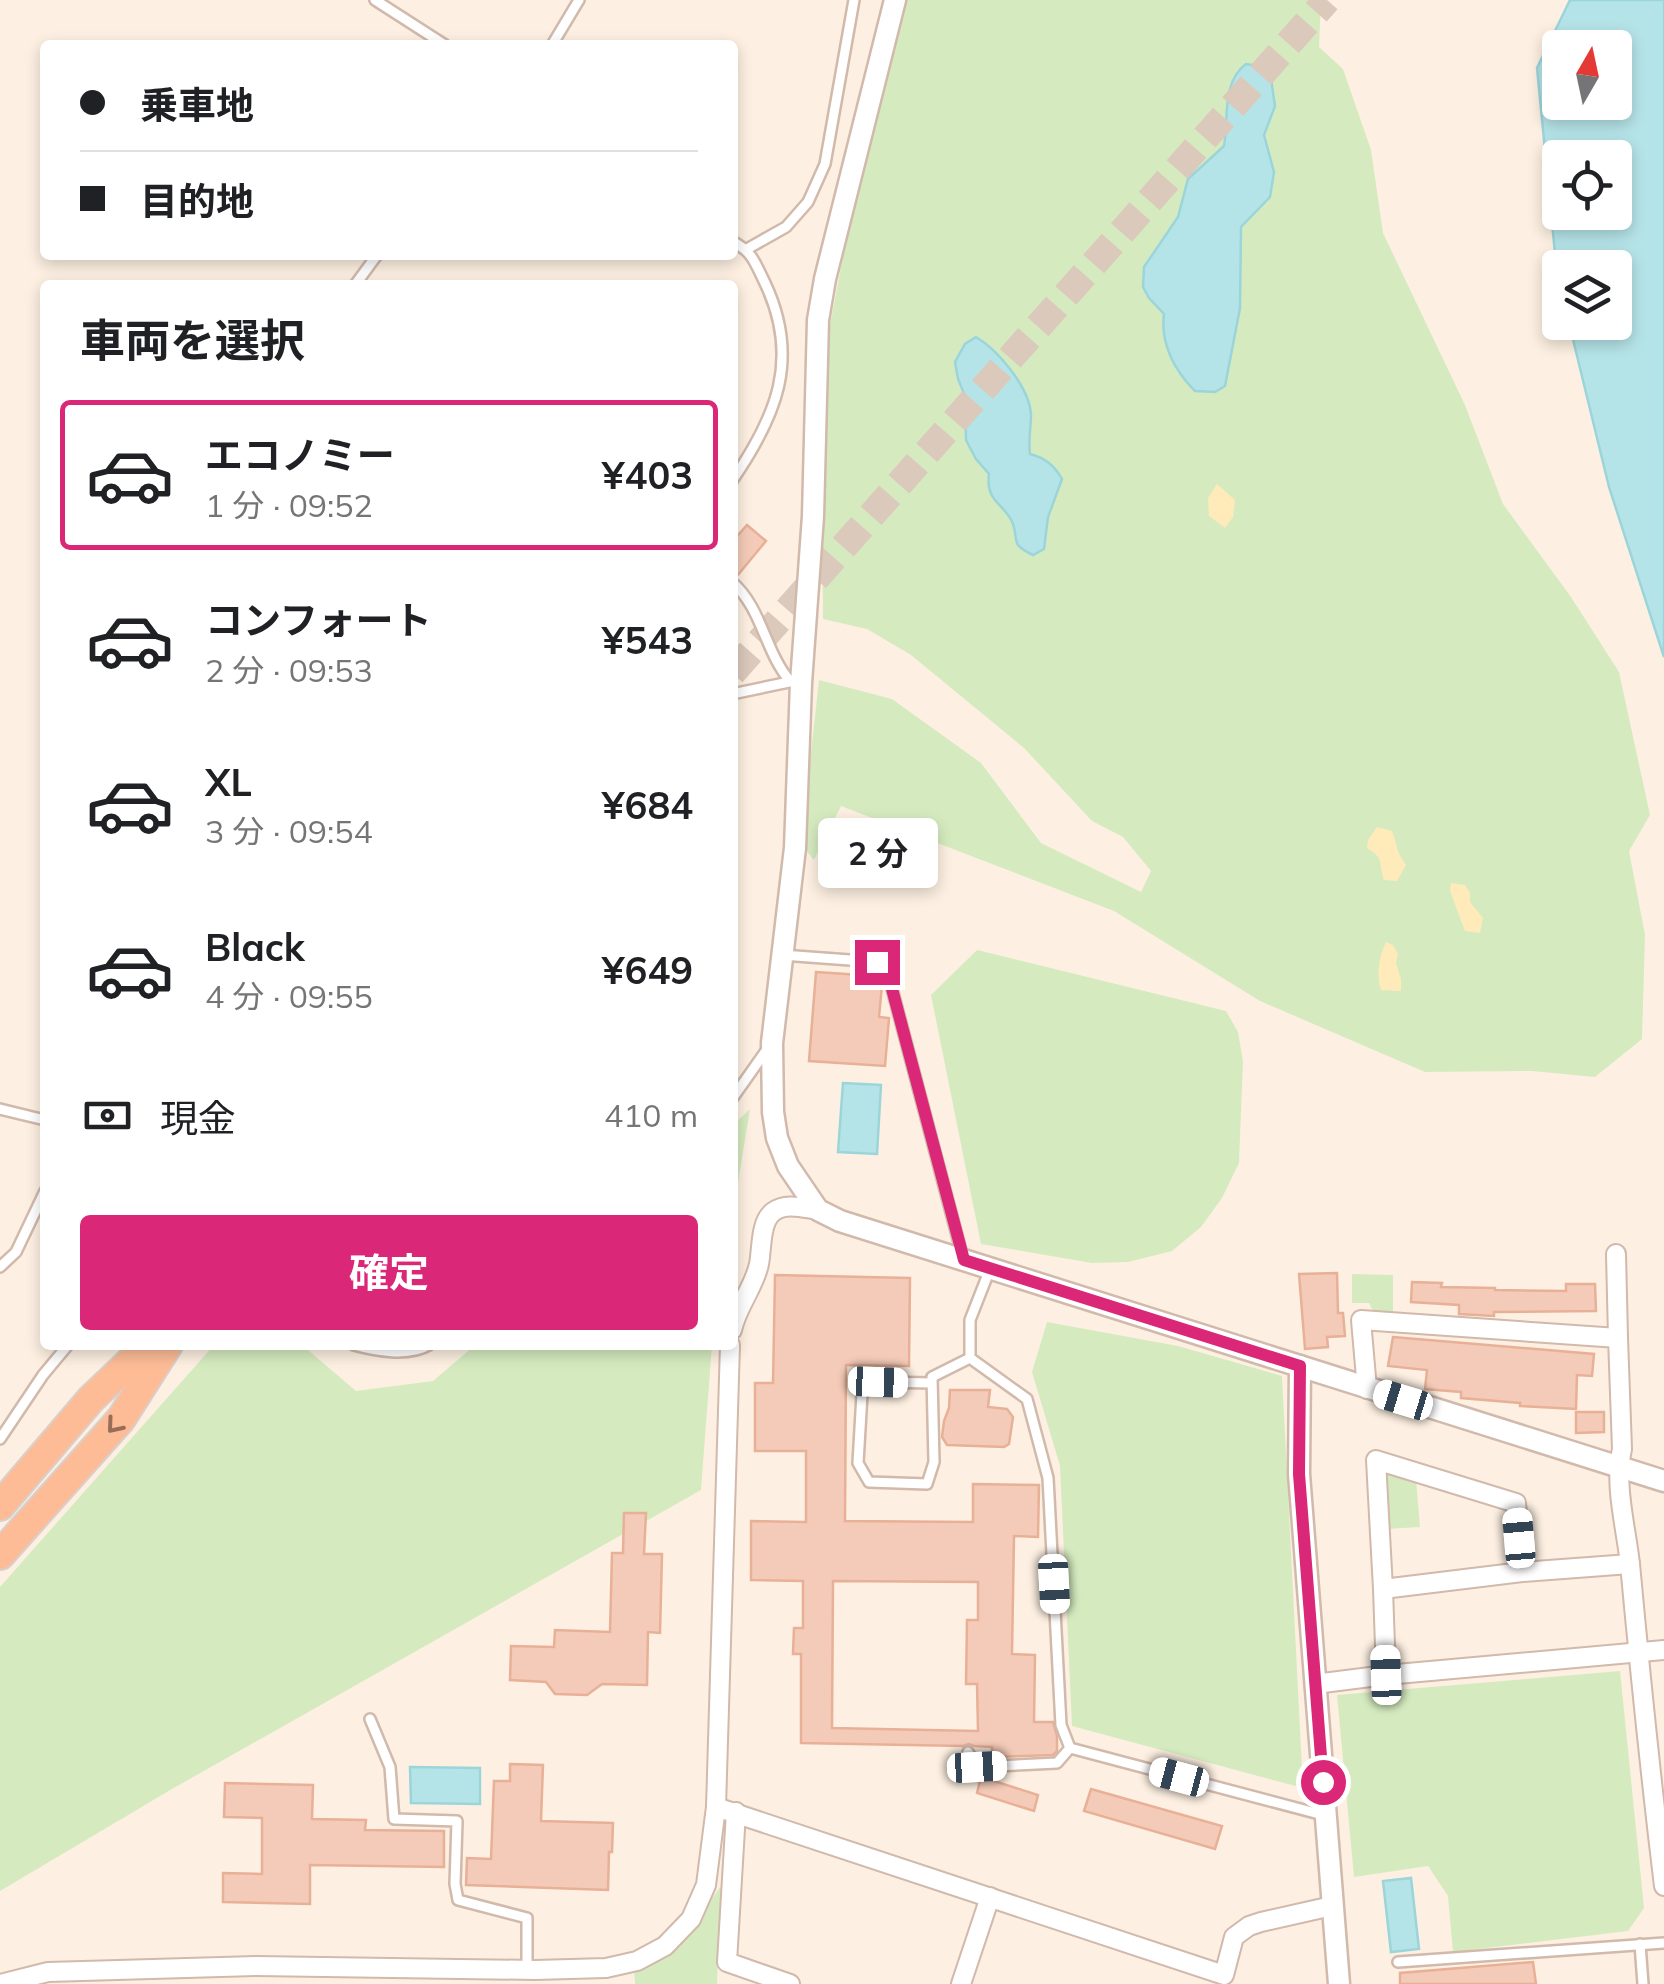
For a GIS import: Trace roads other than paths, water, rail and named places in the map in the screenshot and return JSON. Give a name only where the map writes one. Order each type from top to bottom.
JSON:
[{"type":"highway","points":[[0,1506],[91,1399],[143,1350]]},
{"type":"highway","points":[[0,1555],[121,1419],[165,1350]]},
{"type":"street","points":[[818,1210],[788,1166],[776,1138],[772,1043],[794,848],[796,682],[813,516],[818,320],[894,0]]},
{"type":"street","points":[[738,1311],[758,1269],[766,1219],[775,1208],[818,1210],[840,1221],[990,1270],[1664,1481]]},
{"type":"street","points":[[1616,1254],[1622,1449],[1618,1466],[1636,1652],[1659,1797],[1664,1886]]},
{"type":"street","points":[[1367,1389],[1362,1320],[1618,1338]]},
{"type":"street","points":[[0,1984],[48,1972],[256,1975],[606,1968],[637,1961],[664,1946],[691,1919],[706,1885],[716,1807],[730,1350]]},
{"type":"street","points":[[1300,1366],[1299,1474],[1339,1984]]},
{"type":"street","points":[[1386,1675],[1376,1460],[1516,1503],[1522,1572]]},
{"type":"street","points":[[1383,1589],[1630,1564]]},
{"type":"street","points":[[1315,1684],[1664,1650]]},
{"type":"street","points":[[716,1807],[990,1897],[1223,1980],[1234,1937],[1250,1926],[1332,1906]]},
{"type":"street","points":[[736,1812],[727,1962],[790,1984]]},
{"type":"street","points":[[961,1984],[990,1897]]},
{"type":"lane","points":[[375,0],[437,40]]},
{"type":"lane","points":[[555,40],[578,0]]},
{"type":"lane","points":[[747,249],[786,227],[808,202],[825,164],[854,0]]},
{"type":"lane","points":[[738,244],[747,249],[773,300],[782,329],[783,368],[772,413],[738,473]]},
{"type":"lane","points":[[738,587],[752,608],[780,670],[796,682]]},
{"type":"lane","points":[[738,693],[796,682]]},
{"type":"lane","points":[[782,956],[877,962],[891,985],[964,1260]]},
{"type":"lane","points":[[738,1091],[772,1043]]},
{"type":"lane","points":[[0,1109],[40,1119]]},
{"type":"lane","points":[[0,1267],[16,1252],[40,1202]]},
{"type":"lane","points":[[970,1358],[970,1320],[990,1270]]},
{"type":"lane","points":[[0,1439],[64,1350]]},
{"type":"lane","points":[[381,1350],[421,1350]]},
{"type":"lane","points":[[932,1384],[878,1382],[862,1394],[858,1464],[870,1482],[927,1484],[934,1462],[932,1376],[970,1358]]},
{"type":"lane","points":[[970,1358],[1027,1399],[1040,1446],[1048,1478],[1061,1725],[1070,1748]]},
{"type":"lane","points":[[370,1718],[390,1767],[394,1819],[456,1821],[458,1900],[527,1918],[528,1970]]},
{"type":"lane","points":[[968,1752],[977,1767],[1057,1763],[1070,1748]]},
{"type":"lane","points":[[1070,1748],[1326,1815]]},
{"type":"lane","points":[[1398,1962],[1664,1943]]},
{"type":"lane","points":[[1640,1944],[1643,1984]]},
{"type":"water","points":[[1570,0],[1664,0],[1664,657],[1609,487],[1573,340],[1632,340],[1632,250],[1555,250],[1553,230],[1632,230],[1632,140],[1544,140],[1542,120],[1632,120],[1632,30],[1555,30]]},
{"type":"water","points":[[1542,58],[1542,120],[1537,68]]},
{"type":"water","points":[[1246,64],[1257,66],[1271,79],[1275,106],[1264,135],[1274,172],[1270,197],[1241,227],[1240,308],[1225,386],[1215,392],[1195,391],[1170,356],[1164,336],[1164,314],[1143,287],[1144,267],[1178,217],[1188,179],[1224,146],[1229,91]]},
{"type":"water","points":[[976,337],[1003,360],[1025,392],[1031,414],[1030,454],[1049,463],[1062,479],[1048,517],[1044,549],[1033,555],[1018,545],[1010,517],[990,491],[989,474],[966,440],[965,396],[955,362],[965,344]]},
{"type":"water","points":[[843,1083],[881,1085],[877,1154],[838,1152]]},
{"type":"water","points":[[410,1767],[480,1768],[480,1804],[411,1803]]},
{"type":"water","points":[[1411,1878],[1419,1949],[1391,1952],[1383,1881]]},
{"type":"tunnel","points":[[738,666],[1327,0]]}]
